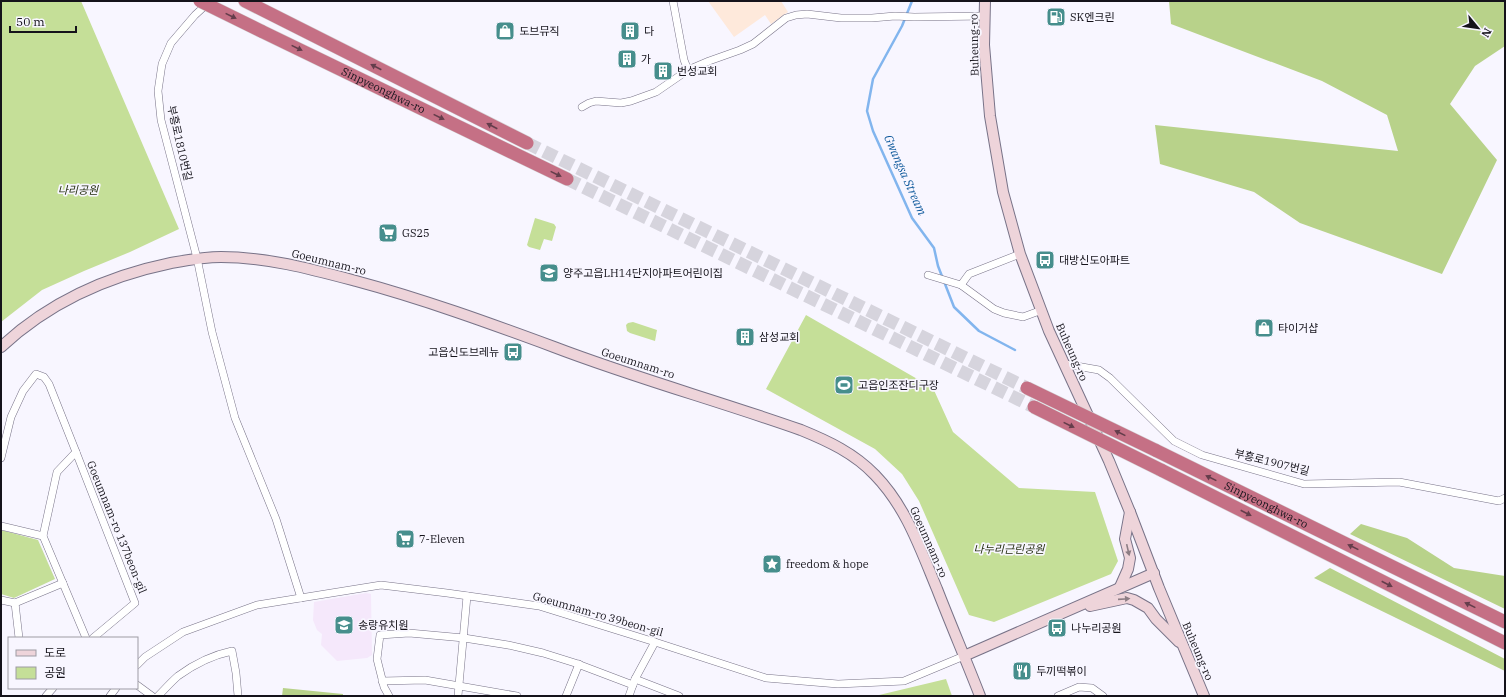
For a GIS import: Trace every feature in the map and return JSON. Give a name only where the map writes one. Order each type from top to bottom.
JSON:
[{"type":"highway","name":"Sinpyeonghwa-ro","points":[[200,1],[567,179]]},
{"type":"highway","name":"Sinpyeonghwa-ro","points":[[245,1],[527,143]]},
{"type":"highway","name":"Sinpyeonghwa-ro","points":[[1027,388],[1505,622]]},
{"type":"highway","name":"Sinpyeonghwa-ro","points":[[1034,408],[1161,470],[1505,643]]},
{"type":"street","name":"부흥로1810번길","points":[[210,1],[195,15],[171,43],[162,64],[158,91],[161,120],[197,258],[212,332],[235,418],[276,520],[301,598]]},
{"type":"street","points":[[674,1],[684,60],[688,70]]},
{"type":"street","name":"Buheung-ro","points":[[985,1],[984,45],[993,144],[1003,192],[1020,254],[1049,331],[1130,512],[1204,696]]},
{"type":"street","points":[[582,107],[596,101],[621,103],[645,97],[656,92],[688,70],[753,44],[764,37],[786,18],[796,15],[807,14],[841,18],[895,16],[985,16]]},
{"type":"street","points":[[961,285],[970,274],[1020,254]]},
{"type":"street","name":"Goeumnam-ro","points":[[1,347],[24,326],[44,312],[104,282],[143,269],[197,258],[236,258],[274,261],[399,292],[608,366],[773,420],[830,443],[852,456],[875,475],[893,496],[903,512],[920,547],[980,696]]},
{"type":"street","points":[[928,276],[961,285],[994,309],[1004,313],[1023,318],[1042,310]]},
{"type":"street","name":"부흥로1907번길","points":[[1065,364],[1099,370],[1110,378],[1174,440],[1202,455],[1304,484],[1400,482],[1499,501],[1505,498]]},
{"type":"street","name":"Goeumnam-ro 137beon-gil","points":[[1,458],[11,417],[23,392],[36,374],[44,377],[49,384],[135,603],[94,637]]},
{"type":"street","name":"Goeumnam-ro 137beon-gil","points":[[44,536],[57,472],[76,452]]},
{"type":"street","points":[[1120,587],[1128,569],[1130,558],[1125,539],[1130,512]]},
{"type":"street","points":[[1,526],[44,536],[86,637]]},
{"type":"street","points":[[964,656],[1154,573]]},
{"type":"street","points":[[1,600],[15,602],[63,583]]},
{"type":"street","name":"Goeumnam-ro 39beon-gil","points":[[138,664],[145,657],[183,632],[257,605],[381,585],[539,606],[766,678],[838,684],[904,681],[964,656]]},
{"type":"street","points":[[458,696],[467,596]]},
{"type":"street","points":[[1072,610],[1127,598],[1134,600],[1148,608],[1156,619],[1183,646]]},
{"type":"street","points":[[15,602],[19,637]]},
{"type":"street","points":[[388,696],[382,681],[377,659],[380,635],[409,633],[464,638],[536,651],[680,696]]},
{"type":"street","points":[[630,696],[634,682],[655,642]]},
{"type":"street","points":[[158,696],[177,676],[208,659],[232,651],[238,696]]},
{"type":"street","points":[[566,696],[579,664]]},
{"type":"street","points":[[382,681],[425,680],[517,696]]},
{"type":"street","points":[[138,686],[152,696]]},
{"type":"street","points":[[1058,696],[1079,687],[1092,688],[1103,696]]},
{"type":"shaded area","points":[[708,1],[781,1],[788,12],[771,24],[765,15],[734,37]]},
{"type":"shaded area","name":"송랑유치원","points":[[366,593],[371,594],[372,655],[367,658],[337,661],[321,645],[322,634],[317,630],[313,620],[314,602]]},
{"type":"green space","name":"나리공원","points":[[1,1],[81,1],[179,229],[42,290],[1,322]]},
{"type":"green space","points":[[1169,1],[1505,1],[1505,46],[1475,66],[1450,104],[1497,160],[1442,274],[1300,223],[1254,192],[1160,164],[1155,125],[1398,151],[1387,115],[1322,81],[1171,24]]},
{"type":"green space","points":[[535,218],[554,224],[556,227],[552,241],[544,239],[540,250],[527,245]]},
{"type":"green space","name":"나누리근린공원","points":[[806,315],[933,388],[953,432],[1019,488],[1095,492],[1118,561],[1111,574],[994,622],[969,615],[919,501],[902,474],[875,449],[766,389]]},
{"type":"green space","points":[[633,322],[657,330],[655,341],[627,331],[626,325]]},
{"type":"green space","points":[[1361,524],[1407,538],[1454,568],[1505,576],[1505,609],[1350,534]]},
{"type":"green space","points":[[1,530],[38,540],[55,579],[14,598],[1,594]]},
{"type":"green space","points":[[1330,568],[1505,659],[1505,671],[1314,578]]},
{"type":"green space","points":[[946,679],[952,696],[875,696]]},
{"type":"green space","points":[[283,688],[343,694],[343,696],[282,696]]},
{"type":"waterway","name":"Gwangsa Stream","points":[[912,1],[902,26],[873,79],[867,111],[873,131],[912,218],[934,248],[938,266],[954,307],[979,331],[1015,350]]},
{"type":"tunnel","points":[[527,143],[1027,388]]},
{"type":"tunnel","points":[[567,179],[1034,407]]},
{"type":"place","name":"SK엔크린","points":[[1056,17]]},
{"type":"place","name":"도브뮤직","points":[[505,31]]},
{"type":"place","name":"다","points":[[630,31]]},
{"type":"place","name":"가","points":[[627,59]]},
{"type":"place","name":"번성교회","points":[[663,71]]},
{"type":"place","name":"GS25","points":[[388,233]]},
{"type":"place","name":"대방신도아파트","points":[[1045,260]]},
{"type":"place","name":"양주고읍LH14단지아파트어린이집","points":[[549,273]]},
{"type":"place","name":"타이거샵","points":[[1264,328]]},
{"type":"place","name":"삼성교회","points":[[745,337]]},
{"type":"place","name":"고읍신도브레뉴","points":[[513,352]]},
{"type":"place","name":"고읍인조잔디구장","points":[[844,385]]},
{"type":"place","name":"7-Eleven","points":[[405,539]]},
{"type":"place","name":"freedom & hope","points":[[772,564]]},
{"type":"place","name":"송랑유치원","points":[[344,625]]},
{"type":"place","name":"나누리공원","points":[[1057,628]]},
{"type":"place","name":"두끼떡볶이","points":[[1022,671]]}]
